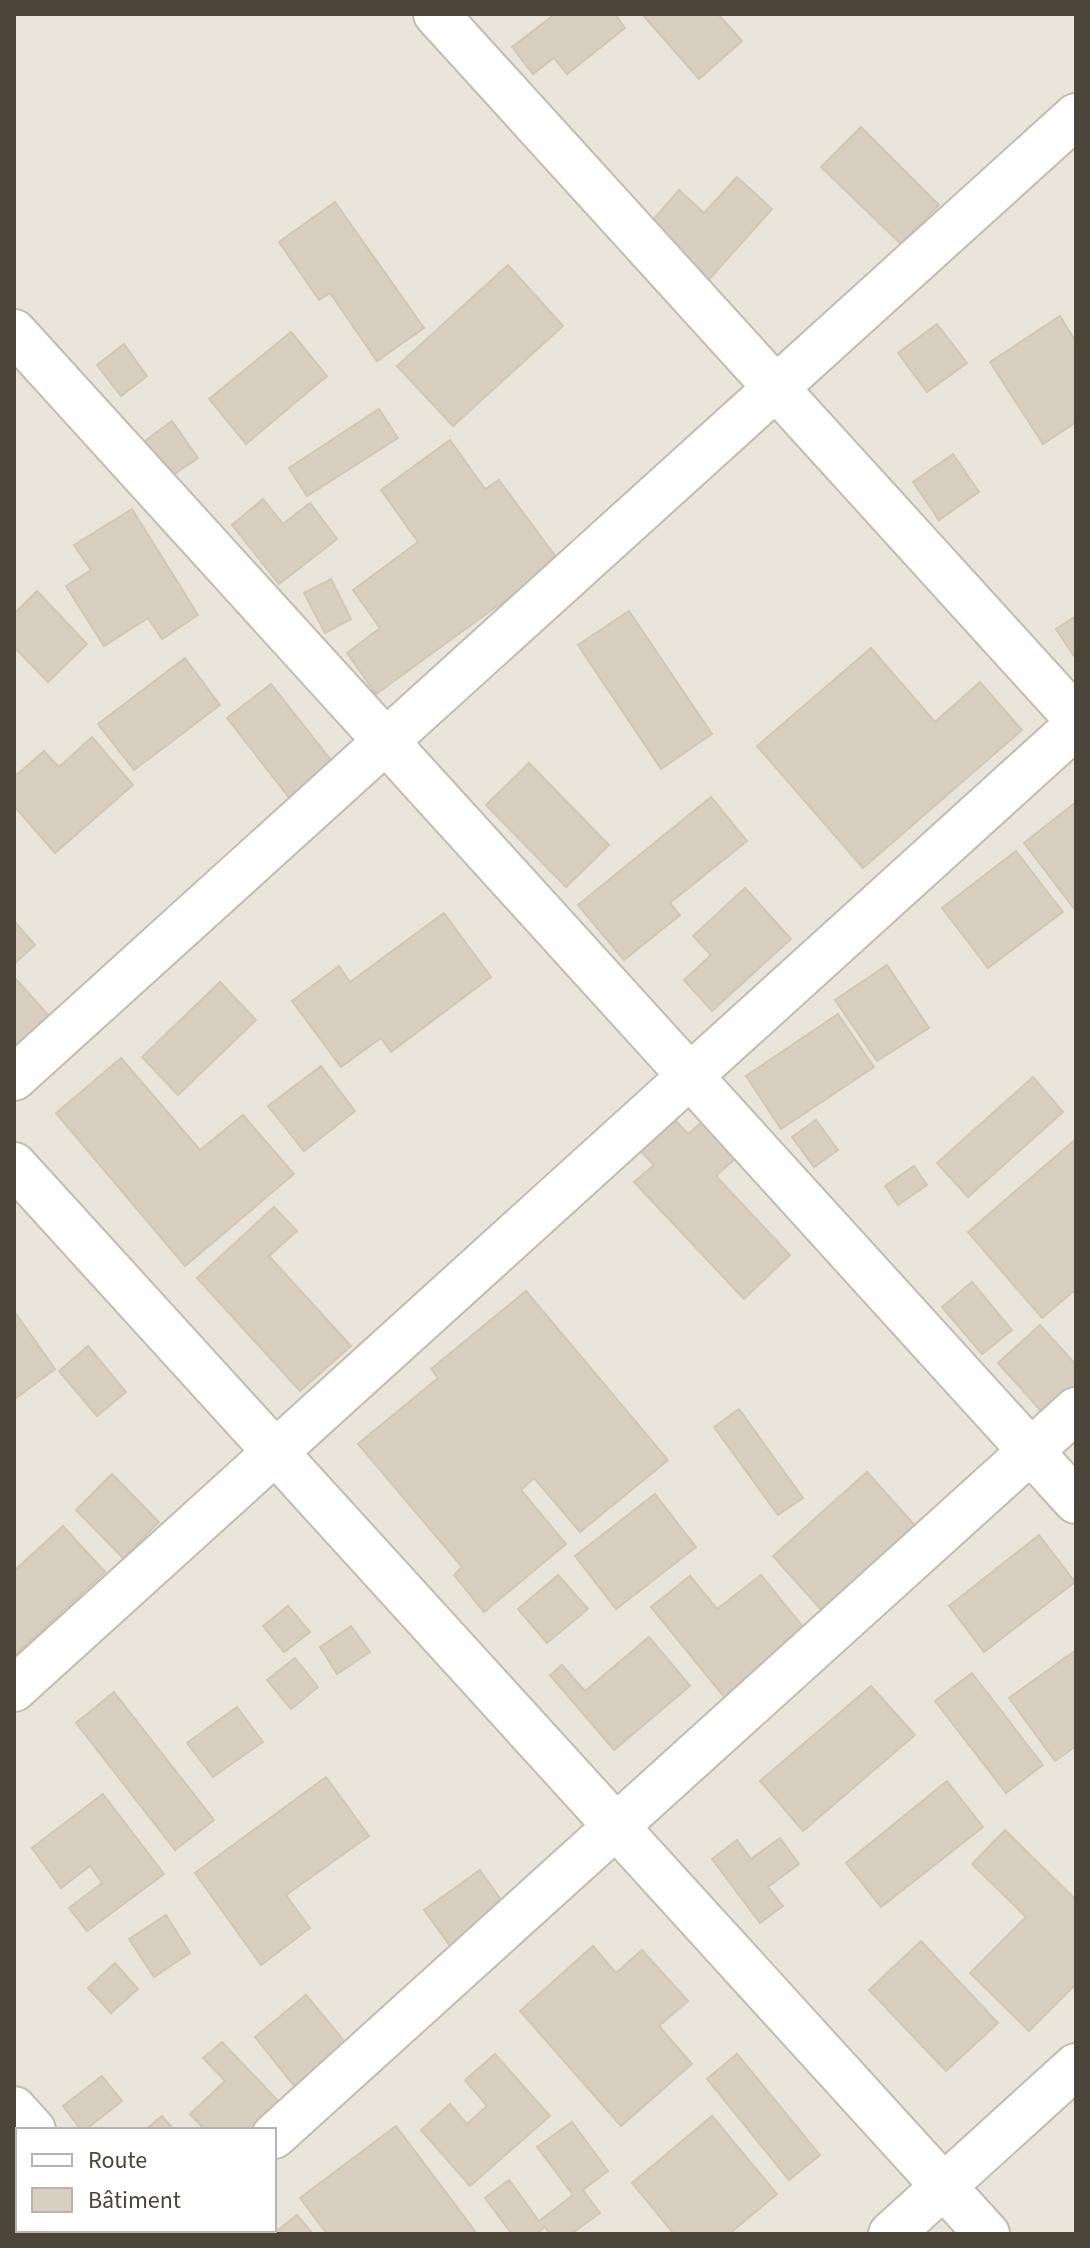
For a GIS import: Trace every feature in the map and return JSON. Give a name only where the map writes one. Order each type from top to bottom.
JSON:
[{"type":"street","points":[[436,14],[1076,718]]},
{"type":"street","points":[[14,1078],[1076,116]]},
{"type":"street","points":[[14,332],[1076,1501]]},
{"type":"street","points":[[14,1689],[1076,726]]},
{"type":"street","points":[[14,1165],[987,2234]]},
{"type":"street","points":[[276,2134],[1076,1410]]},
{"type":"street","points":[[891,2234],[1076,2066]]},
{"type":"street","points":[[14,2109],[31,2128]]},
{"type":"shaded area","points":[[14,14],[1076,14],[1076,2234],[14,2234]]},
{"type":"building","points":[[555,14],[615,14],[625,28],[567,74],[554,58],[533,74],[512,47]]},
{"type":"building","points":[[642,14],[718,14],[742,41],[699,79]]},
{"type":"building","points":[[861,127],[939,205],[901,244],[821,167]]},
{"type":"building","points":[[737,177],[772,209],[705,284],[645,229],[679,190],[704,213]]},
{"type":"building","points":[[335,202],[424,328],[377,361],[330,293],[319,300],[279,242]]},
{"type":"building","points":[[508,265],[563,326],[453,426],[397,366]]},
{"type":"building","points":[[1060,316],[1076,342],[1076,422],[1043,444],[990,362]]},
{"type":"building","points":[[937,324],[967,363],[927,392],[898,353]]},
{"type":"building","points":[[291,332],[327,376],[246,444],[209,399]]},
{"type":"building","points":[[124,344],[147,376],[121,396],[97,365]]},
{"type":"building","points":[[379,409],[398,438],[307,496],[289,468]]},
{"type":"building","points":[[172,421],[198,458],[170,477],[145,441]]},
{"type":"building","points":[[450,440],[485,489],[499,480],[559,561],[376,694],[347,653],[380,628],[353,590],[418,542],[381,490]]},
{"type":"building","points":[[953,454],[979,492],[939,520],[913,482]]},
{"type":"building","points":[[263,499],[283,524],[310,503],[337,539],[279,584],[232,525]]},
{"type":"building","points":[[132,509],[198,615],[162,639],[148,618],[104,646],[66,586],[91,570],[74,545]]},
{"type":"building","points":[[331,579],[351,619],[325,633],[304,593]]},
{"type":"building","points":[[37,591],[87,644],[48,682],[14,647],[14,614]]},
{"type":"building","points":[[629,611],[712,734],[661,769],[578,645]]},
{"type":"building","points":[[1076,616],[1076,659],[1056,629]]},
{"type":"building","points":[[871,648],[935,722],[980,682],[1022,730],[863,868],[757,746]]},
{"type":"building","points":[[185,658],[220,705],[134,770],[98,724]]},
{"type":"building","points":[[271,684],[338,769],[294,804],[227,718]]},
{"type":"building","points":[[92,737],[133,785],[55,853],[14,806],[14,777],[44,751],[59,767]]},
{"type":"building","points":[[529,763],[609,845],[566,887],[486,805]]},
{"type":"building","points":[[711,797],[747,841],[670,903],[680,915],[624,960],[578,905]]},
{"type":"building","points":[[1076,802],[1076,911],[1024,843]]},
{"type":"building","points":[[1016,851],[1063,912],[988,968],[942,908]]},
{"type":"building","points":[[745,888],[791,939],[712,1011],[684,980],[711,955],[693,936]]},
{"type":"building","points":[[444,913],[491,977],[391,1052],[381,1038],[341,1067],[292,1001],[339,966],[350,982]]},
{"type":"building","points":[[14,921],[35,945],[14,964]]},
{"type":"building","points":[[887,965],[929,1028],[877,1061],[835,1000]]},
{"type":"building","points":[[14,977],[50,1017],[14,1049]]},
{"type":"building","points":[[220,982],[256,1020],[178,1095],[142,1057]]},
{"type":"building","points":[[838,1014],[874,1067],[781,1129],[746,1076]]},
{"type":"building","points":[[121,1058],[200,1150],[243,1115],[294,1174],[185,1266],[56,1113]]},
{"type":"building","points":[[321,1066],[355,1111],[304,1151],[268,1106]]},
{"type":"building","points":[[1033,1077],[1063,1112],[968,1197],[937,1163]]},
{"type":"building","points":[[671,1116],[688,1134],[704,1120],[737,1157],[716,1176],[790,1255],[744,1299],[634,1182],[654,1165],[637,1147]]},
{"type":"building","points":[[816,1120],[838,1150],[814,1167],[792,1137]]},
{"type":"building","points":[[1076,1139],[1076,1289],[1042,1318],[968,1232]]},
{"type":"building","points":[[914,1166],[927,1185],[898,1205],[885,1186]]},
{"type":"building","points":[[274,1207],[297,1231],[269,1256],[351,1346],[300,1391],[197,1278]]},
{"type":"building","points":[[972,1282],[1012,1330],[982,1354],[942,1307]]},
{"type":"building","points":[[526,1291],[668,1460],[580,1532],[534,1478],[521,1490],[566,1544],[484,1612],[454,1575],[462,1567],[358,1444],[438,1378],[431,1369]]},
{"type":"building","points":[[14,1311],[55,1369],[16,1398],[14,1395]]},
{"type":"building","points":[[1040,1325],[1076,1365],[1076,1395],[1049,1420],[998,1363]]},
{"type":"building","points":[[88,1346],[126,1392],[97,1416],[59,1371]]},
{"type":"building","points":[[739,1409],[803,1498],[778,1515],[714,1427]]},
{"type":"building","points":[[867,1472],[927,1539],[833,1623],[773,1556]]},
{"type":"building","points":[[112,1474],[159,1522],[123,1558],[76,1510]]},
{"type":"building","points":[[655,1494],[696,1547],[616,1609],[575,1556]]},
{"type":"building","points":[[63,1526],[105,1572],[14,1656],[14,1571]]},
{"type":"building","points":[[1039,1535],[1075,1582],[984,1652],[949,1606]]},
{"type":"building","points":[[558,1575],[588,1609],[547,1643],[518,1609]]},
{"type":"building","points":[[761,1575],[816,1643],[733,1708],[651,1607],[690,1576],[717,1609]]},
{"type":"building","points":[[288,1606],[310,1632],[284,1652],[263,1626]]},
{"type":"building","points":[[351,1626],[370,1652],[337,1674],[320,1647]]},
{"type":"building","points":[[649,1637],[690,1686],[614,1750],[550,1675],[562,1665],[585,1691]]},
{"type":"building","points":[[1076,1650],[1076,1746],[1055,1761],[1009,1698]]},
{"type":"building","points":[[295,1658],[318,1687],[291,1709],[267,1680]]},
{"type":"building","points":[[972,1673],[1043,1765],[1006,1793],[935,1701]]},
{"type":"building","points":[[871,1686],[915,1735],[803,1831],[760,1781]]},
{"type":"building","points":[[114,1692],[214,1820],[175,1850],[76,1723]]},
{"type":"building","points":[[237,1707],[263,1742],[213,1777],[187,1743]]},
{"type":"building","points":[[326,1777],[369,1836],[286,1895],[310,1928],[261,1965],[195,1873]]},
{"type":"building","points":[[947,1781],[983,1827],[881,1907],[846,1863]]},
{"type":"building","points":[[103,1794],[164,1874],[87,1931],[69,1908],[102,1883],[90,1866],[61,1888],[32,1848]]},
{"type":"building","points":[[1005,1830],[1076,1900],[1076,1984],[1029,2031],[970,1973],[1026,1917],[972,1864]]},
{"type":"building","points":[[780,1838],[799,1864],[768,1887],[783,1906],[760,1923],[712,1859],[737,1840],[751,1859]]},
{"type":"building","points":[[480,1870],[518,1924],[463,1964],[424,1910]]},
{"type":"building","points":[[166,1915],[190,1953],[154,1977],[129,1939]]},
{"type":"building","points":[[921,1941],[998,2023],[946,2071],[869,1990]]},
{"type":"building","points":[[593,1946],[616,1973],[642,1950],[688,2001],[659,2026],[692,2064],[621,2126],[520,2011]]},
{"type":"building","points":[[115,1963],[138,1989],[111,2013],[88,1988]]},
{"type":"building","points":[[306,1995],[360,2060],[307,2102],[255,2037]]},
{"type":"building","points":[[222,2042],[284,2107],[261,2128],[203,2128],[190,2114],[225,2081],[203,2058]]},
{"type":"building","points":[[495,2054],[550,2116],[470,2186],[421,2130],[450,2104],[467,2124],[487,2106],[465,2080]]},
{"type":"building","points":[[737,2054],[820,2155],[789,2180],[707,2079]]},
{"type":"building","points":[[102,2076],[122,2101],[88,2128],[80,2128],[63,2106]]},
{"type":"building","points":[[162,2116],[172,2128],[147,2128]]},
{"type":"building","points":[[712,2116],[777,2194],[729,2234],[674,2234],[632,2183]]},
{"type":"building","points":[[572,2122],[608,2171],[583,2190],[600,2213],[571,2234],[550,2234],[545,2227],[536,2234],[512,2234],[485,2198],[509,2180],[539,2221],[573,2195],[537,2147]]},
{"type":"building","points":[[396,2126],[475,2231],[471,2234],[327,2234],[300,2198]]},
{"type":"building","points":[[297,2215],[313,2234],[273,2234]]}]
